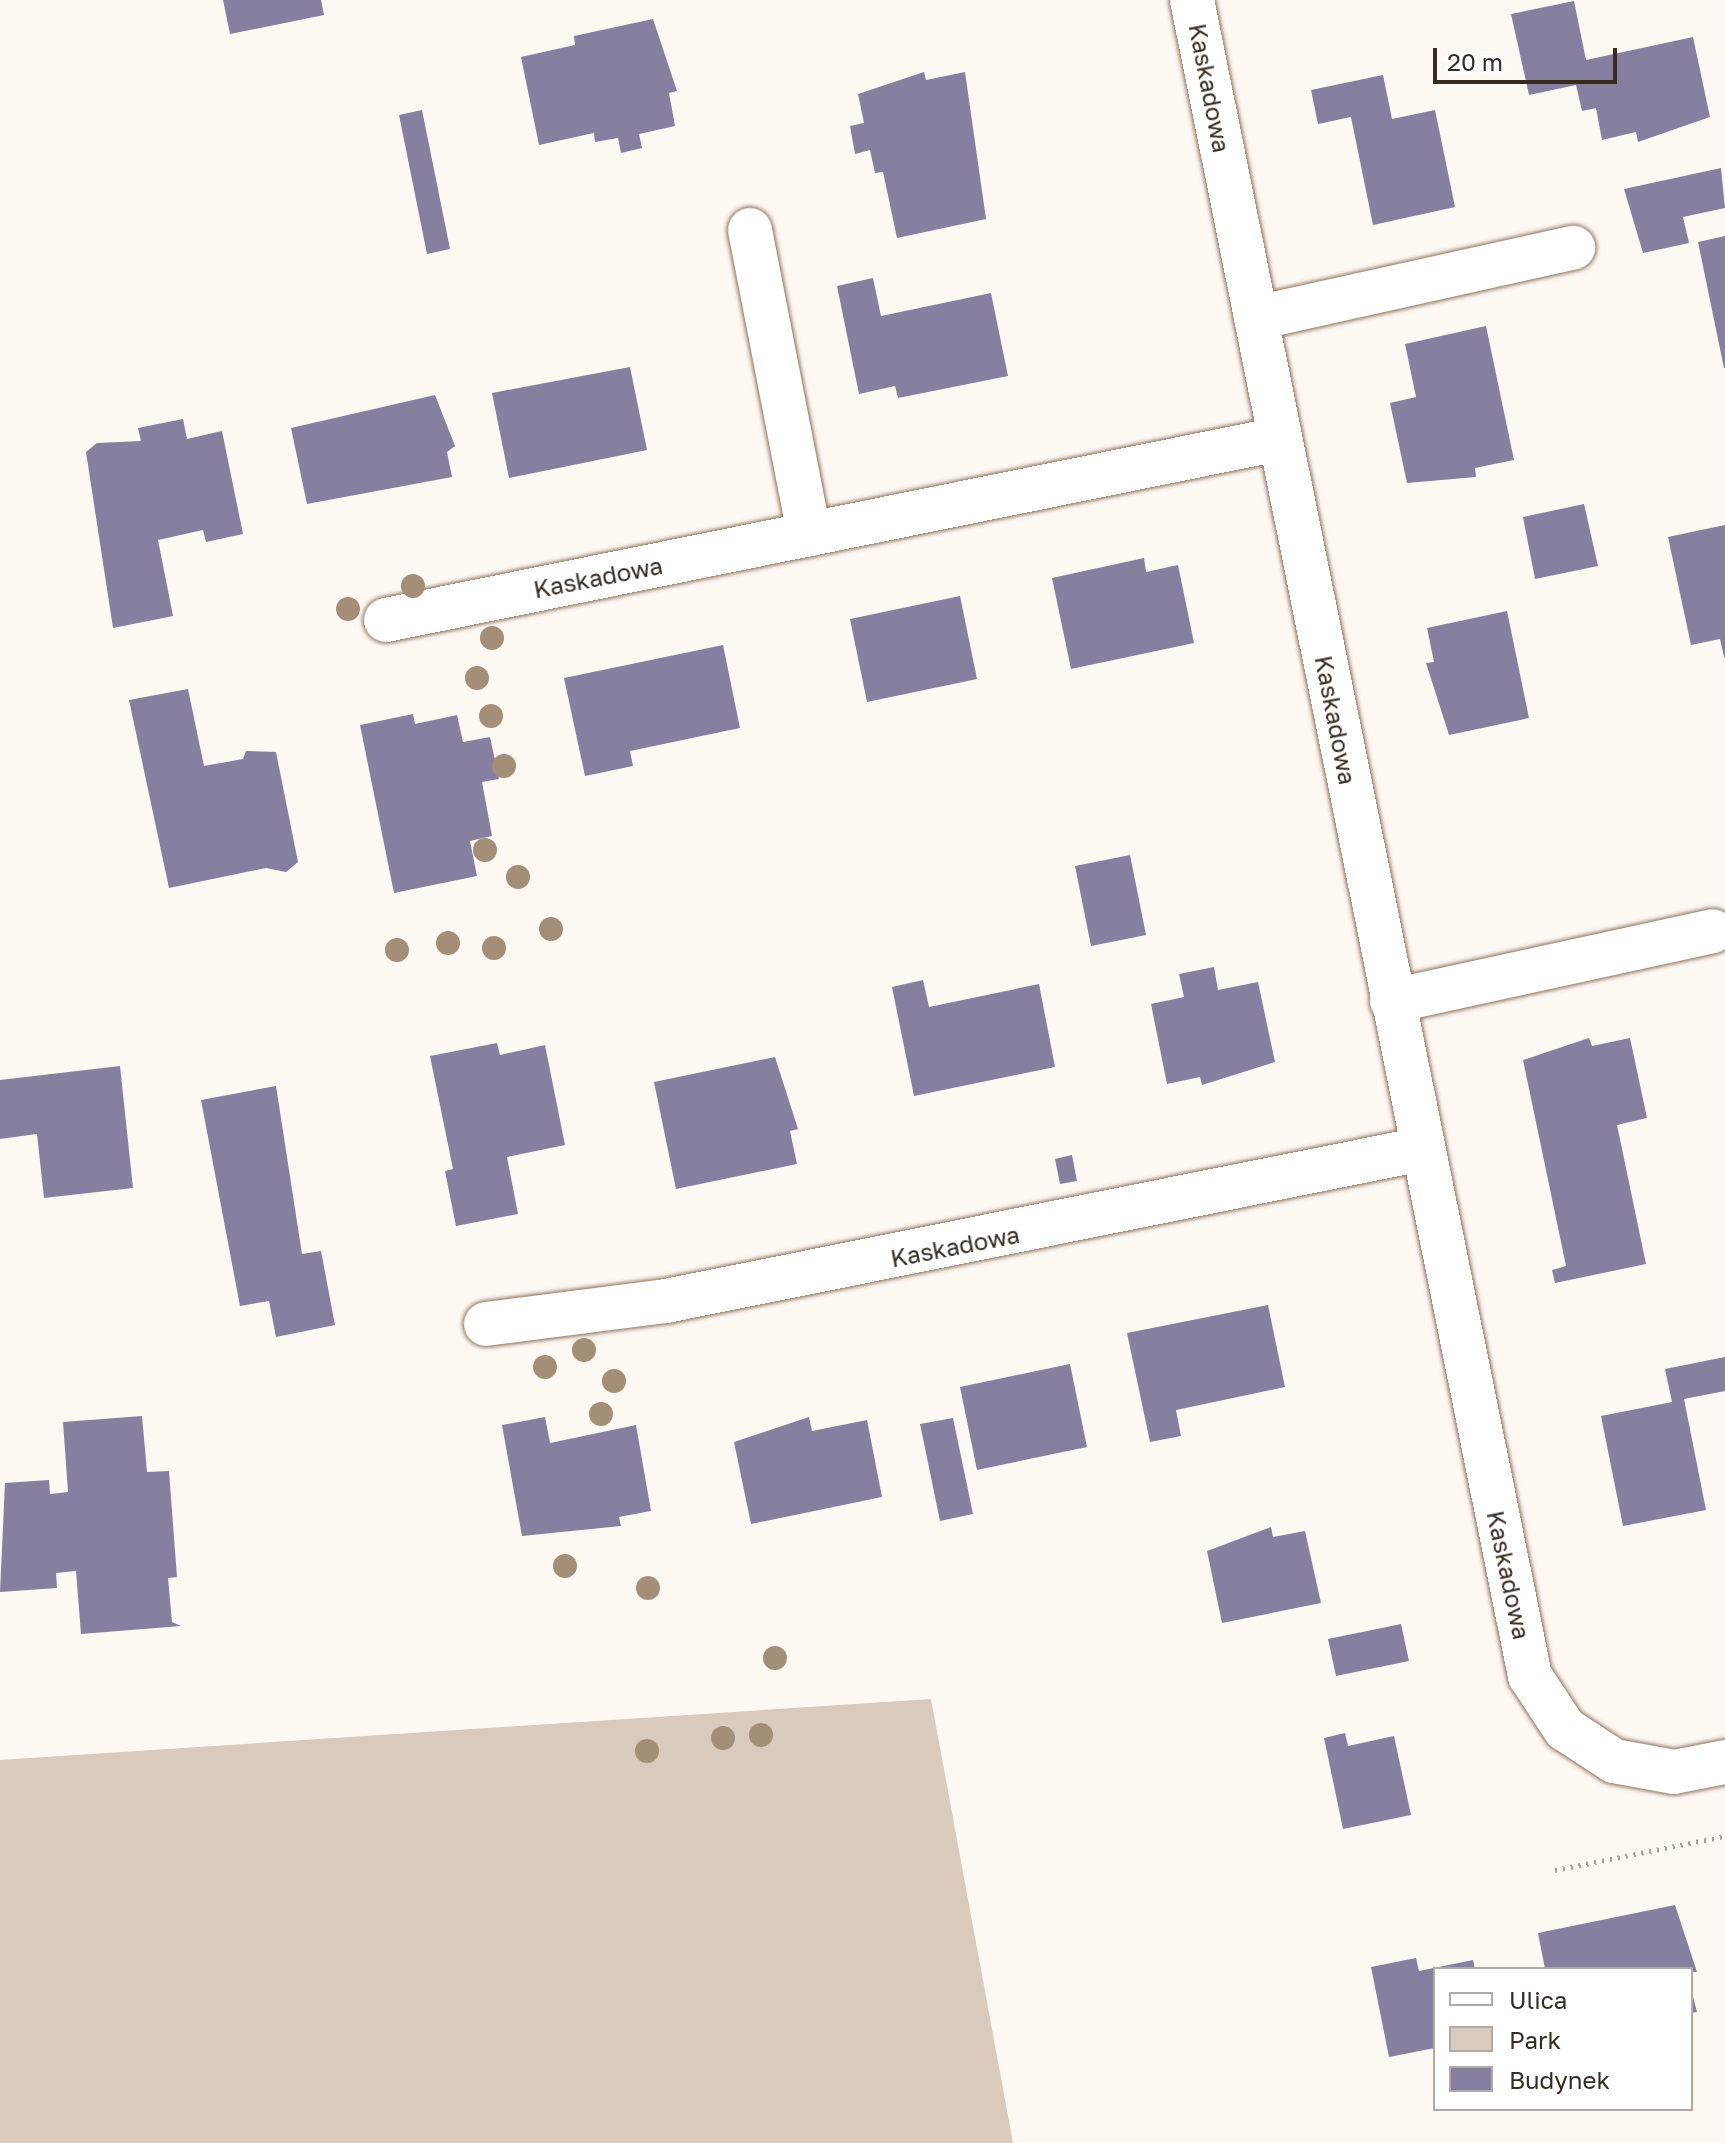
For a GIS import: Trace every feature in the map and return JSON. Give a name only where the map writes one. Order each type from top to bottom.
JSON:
[{"type":"street","name":"Kaskadowa","points":[[1192,0],[1530,1676],[1565,1729],[1614,1761],[1674,1772],[1725,1762]]},
{"type":"street","points":[[750,230],[809,534]]},
{"type":"street","points":[[1256,318],[1573,248]]},
{"type":"street","name":"Kaskadowa","points":[[386,620],[1279,439]]},
{"type":"street","points":[[1392,1001],[1712,931]]},
{"type":"street","name":"Kaskadowa","points":[[486,1324],[666,1301],[1422,1149]]},
{"type":"path","points":[[1555,1870],[1725,1836]]},
{"type":"green space","points":[[931,1699],[1013,2143],[0,2143],[0,1760]]},
{"type":"building","points":[[223,0],[321,0],[324,15],[230,34]]},
{"type":"building","points":[[1574,1],[1586,60],[1693,37],[1710,117],[1638,142],[1636,132],[1602,140],[1596,108],[1582,111],[1576,85],[1529,95],[1511,14]]},
{"type":"building","points":[[653,19],[677,91],[669,93],[675,126],[639,134],[642,148],[621,153],[618,138],[595,142],[594,133],[539,145],[521,57],[575,45],[574,36]]},
{"type":"building","points":[[924,72],[926,80],[965,72],[986,219],[897,238],[883,172],[875,173],[870,150],[855,154],[850,126],[864,123],[858,94]]},
{"type":"building","points":[[1383,75],[1392,119],[1435,110],[1455,207],[1373,225],[1351,117],[1318,124],[1311,90]]},
{"type":"building","points":[[422,110],[450,249],[427,254],[399,115]]},
{"type":"building","points":[[1721,168],[1725,208],[1683,217],[1689,243],[1643,253],[1624,189]]},
{"type":"building","points":[[1725,236],[1725,368],[1724,368],[1698,242]]},
{"type":"building","points":[[873,278],[881,316],[991,293],[1008,376],[898,398],[895,386],[859,394],[837,286]]},
{"type":"building","points":[[1486,326],[1514,460],[1475,468],[1476,477],[1407,483],[1390,403],[1416,397],[1405,344]]},
{"type":"building","points":[[630,367],[647,450],[509,478],[492,393]]},
{"type":"building","points":[[435,395],[455,446],[447,452],[452,477],[307,504],[291,428]]},
{"type":"building","points":[[183,419],[187,439],[222,431],[243,534],[206,542],[203,530],[158,540],[173,616],[113,628],[86,452],[97,443],[141,441],[138,428]]},
{"type":"building","points":[[1584,504],[1598,566],[1535,579],[1523,517]]},
{"type":"building","points":[[1725,525],[1724,657],[1720,639],[1691,645],[1668,537]]},
{"type":"building","points":[[1144,558],[1146,572],[1178,565],[1194,643],[1071,669],[1052,578]]},
{"type":"building","points":[[960,596],[977,679],[867,702],[850,619]]},
{"type":"building","points":[[1507,611],[1529,718],[1449,735],[1426,663],[1434,662],[1427,628]]},
{"type":"building","points":[[723,645],[740,728],[630,751],[633,766],[585,776],[564,678]]},
{"type":"building","points":[[188,689],[204,766],[243,759],[246,751],[276,752],[298,862],[286,872],[266,868],[169,888],[129,700]]},
{"type":"building","points":[[413,714],[415,724],[457,715],[463,742],[490,737],[499,779],[482,782],[492,836],[470,841],[477,876],[394,893],[360,725]]},
{"type":"building","points":[[1130,855],[1146,935],[1091,946],[1075,866]]},
{"type":"building","points":[[1214,967],[1218,990],[1258,982],[1275,1062],[1202,1085],[1200,1077],[1167,1084],[1151,1004],[1184,997],[1179,974]]},
{"type":"building","points":[[923,980],[929,1007],[1039,984],[1055,1067],[914,1096],[892,987]]},
{"type":"building","points":[[1589,1038],[1592,1046],[1630,1038],[1647,1118],[1617,1125],[1646,1264],[1555,1283],[1552,1270],[1566,1266],[1523,1060]]},
{"type":"building","points":[[497,1043],[500,1055],[545,1045],[565,1145],[507,1157],[518,1214],[456,1226],[445,1171],[453,1169],[430,1056]]},
{"type":"building","points":[[775,1057],[798,1129],[790,1131],[797,1164],[676,1189],[654,1082]]},
{"type":"building","points":[[120,1066],[133,1188],[44,1198],[37,1134],[0,1139],[0,1080]]},
{"type":"building","points":[[276,1086],[302,1254],[321,1251],[335,1325],[276,1337],[269,1301],[240,1306],[201,1100]]},
{"type":"building","points":[[1072,1155],[1077,1181],[1060,1184],[1055,1159]]},
{"type":"building","points":[[1268,1305],[1285,1387],[1176,1410],[1181,1436],[1150,1442],[1127,1333]]},
{"type":"building","points":[[1725,1357],[1725,1391],[1684,1399],[1706,1510],[1623,1526],[1601,1416],[1672,1402],[1665,1369]]},
{"type":"building","points":[[1070,1364],[1087,1447],[977,1470],[960,1387]]},
{"type":"building","points":[[142,1416],[147,1472],[169,1471],[177,1577],[168,1578],[172,1622],[181,1626],[81,1634],[76,1571],[56,1573],[57,1588],[0,1592],[5,1483],[49,1480],[50,1494],[68,1492],[63,1422]]},
{"type":"building","points":[[545,1417],[550,1443],[636,1425],[651,1511],[619,1517],[621,1526],[522,1536],[502,1425]]},
{"type":"building","points":[[809,1417],[812,1431],[867,1420],[882,1497],[751,1524],[734,1442]]},
{"type":"building","points":[[953,1418],[973,1514],[940,1521],[920,1424]]},
{"type":"building","points":[[1271,1527],[1273,1537],[1305,1531],[1321,1603],[1222,1623],[1207,1551]]},
{"type":"building","points":[[1401,1624],[1409,1661],[1336,1676],[1328,1639]]},
{"type":"building","points":[[1345,1733],[1348,1746],[1394,1736],[1411,1815],[1343,1829],[1324,1738]]},
{"type":"building","points":[[1675,1905],[1697,1972],[1693,1972],[1693,1967],[1545,1967],[1538,1933]]},
{"type":"building","points":[[1416,1958],[1419,1971],[1433,1968],[1433,2048],[1389,2057],[1371,1967]]},
{"type":"building","points":[[1473,1960],[1475,1967],[1439,1967]]}]
